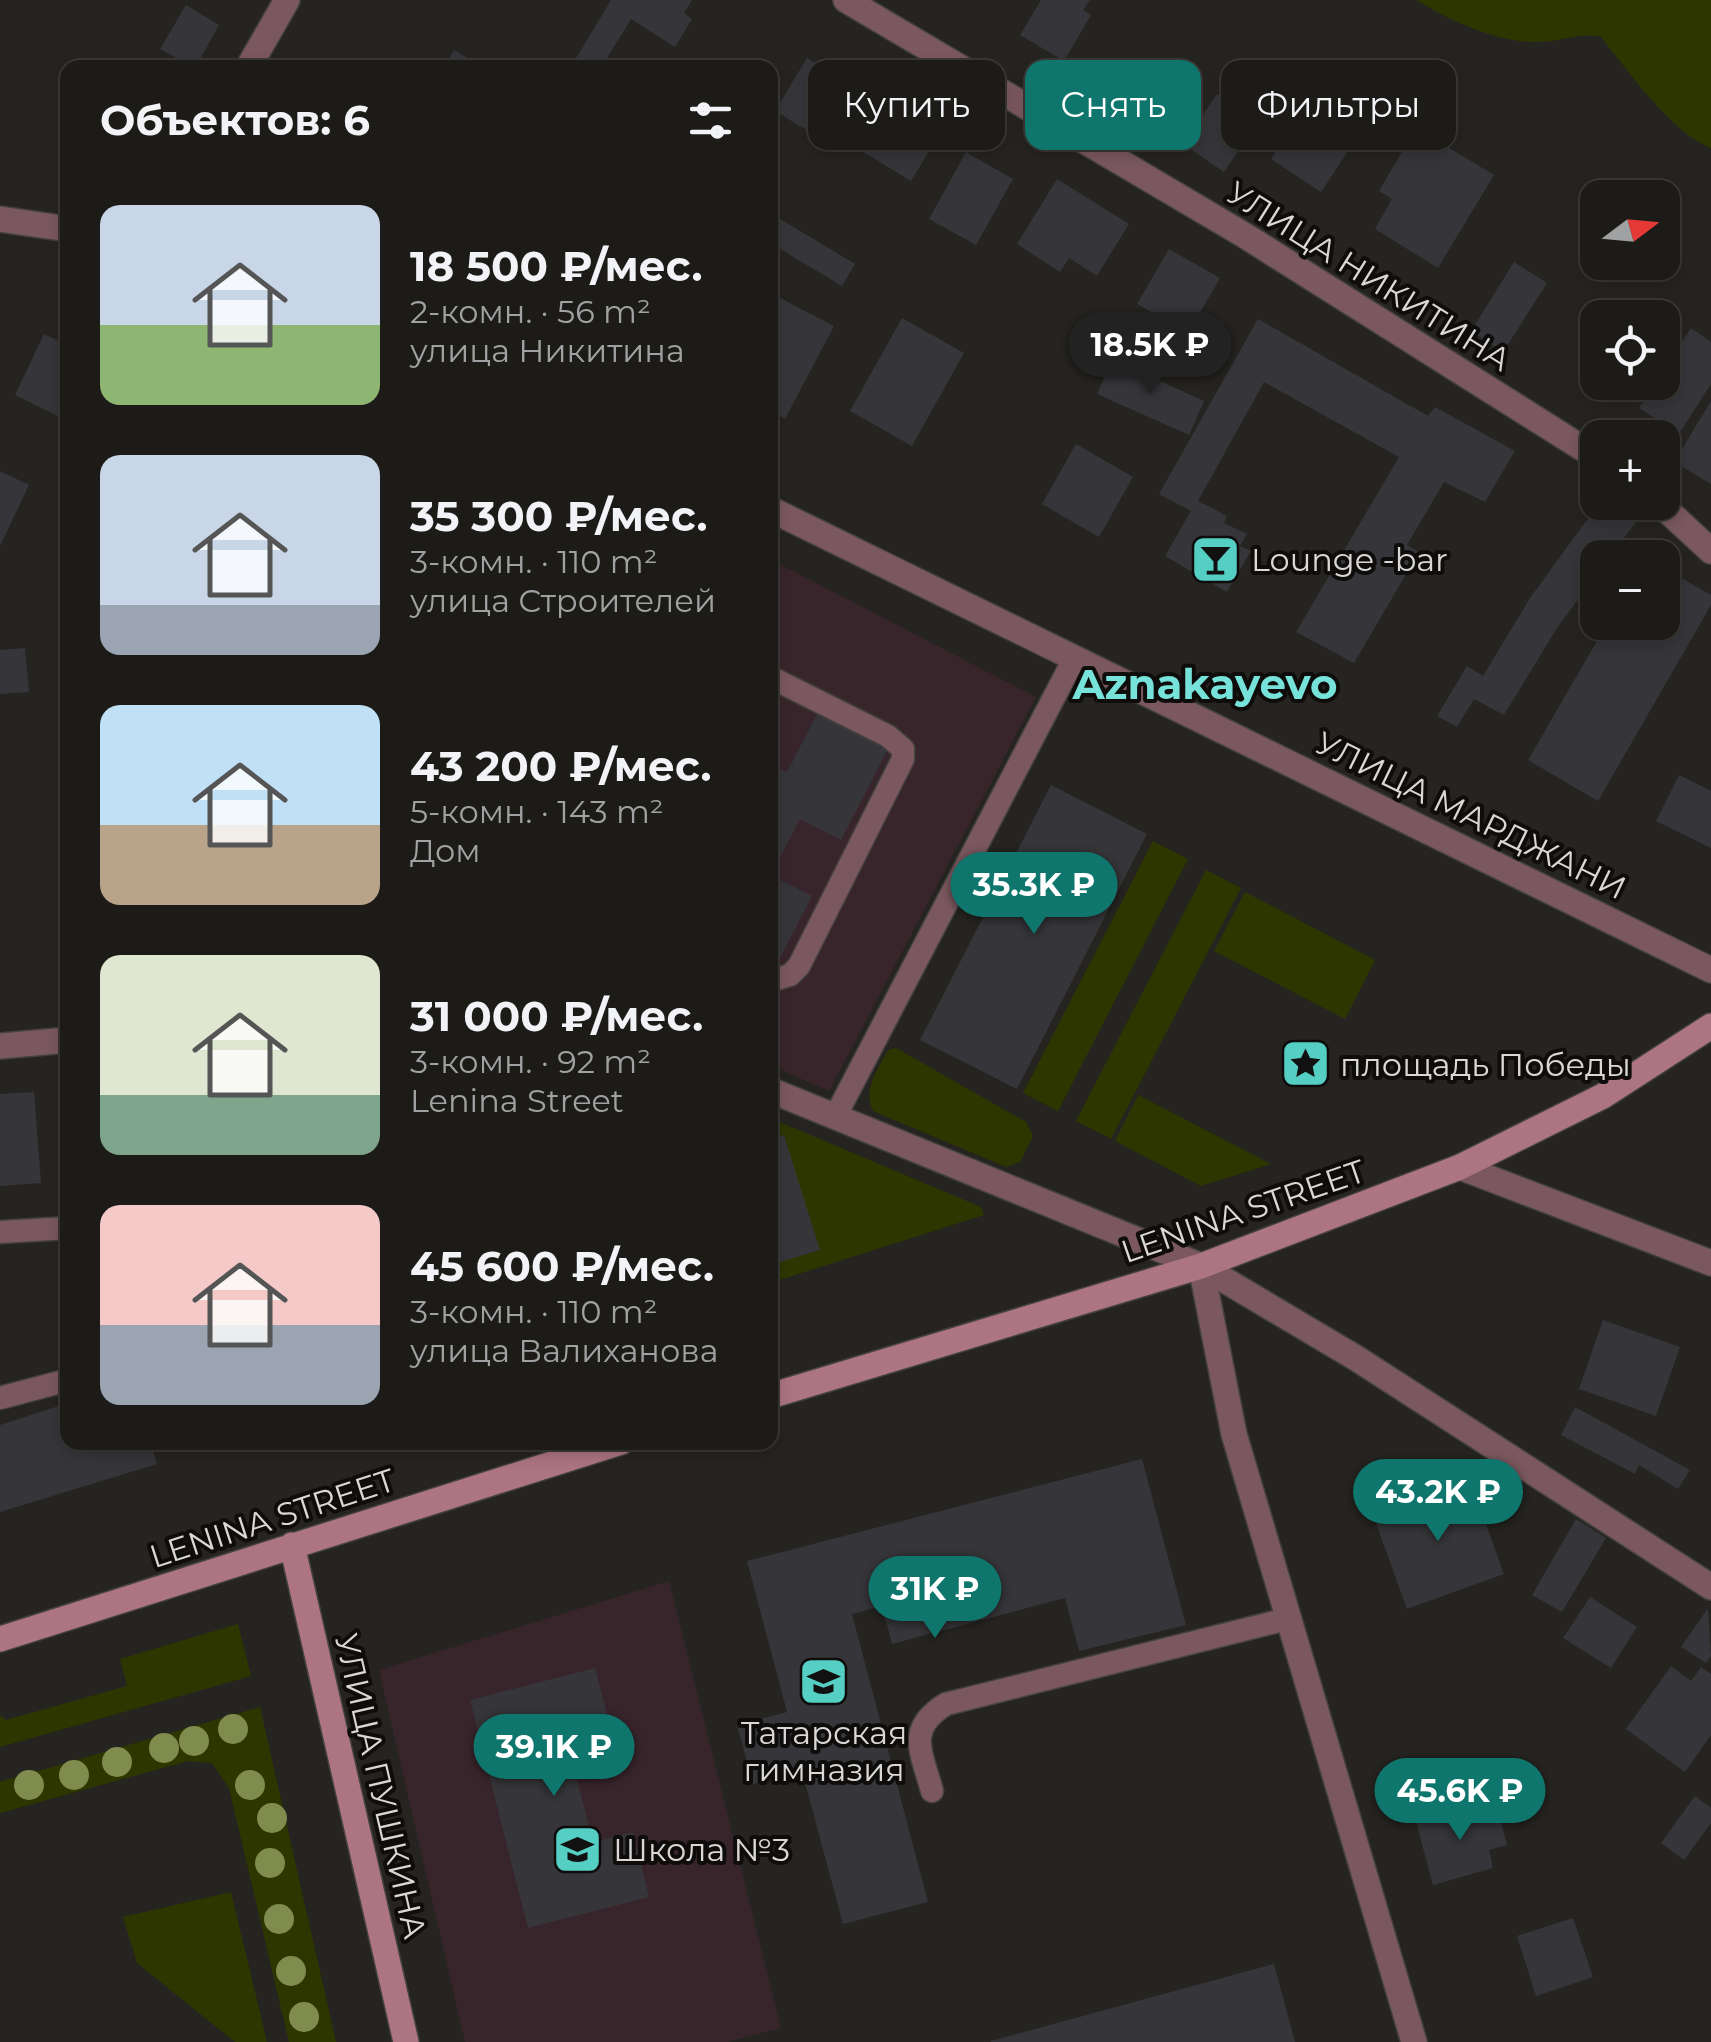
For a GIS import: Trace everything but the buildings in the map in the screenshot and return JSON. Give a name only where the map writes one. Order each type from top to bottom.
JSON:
[{"type":"main road","name":"LENINA STREET","points":[[778,1394],[1201,1266],[1460,1167],[1603,1096],[1711,1026]]},
{"type":"main road","name":"LENINA STREET","points":[[0,1638],[595,1450]]},
{"type":"main road","name":"УЛИЦА ПУШКИНА","points":[[292,1545],[406,2042]]},
{"type":"street","points":[[253,60],[287,0]]},
{"type":"street","name":"УЛИЦА НИКИТИНА","points":[[846,0],[1244,235],[1580,447]]},
{"type":"street","points":[[0,219],[60,228]]},
{"type":"street","name":"УЛИЦА МАРДЖАНИ","points":[[778,514],[1711,970]]},
{"type":"street","points":[[1677,520],[1711,551]]},
{"type":"street","points":[[0,1046],[60,1041]]},
{"type":"street","points":[[778,1093],[1201,1266],[1342,1349],[1711,1588]]},
{"type":"street","points":[[1460,1167],[1711,1263]]},
{"type":"street","points":[[1201,1266],[1234,1434],[1414,2042]]},
{"type":"lane","points":[[835,1117],[1075,657]]},
{"type":"lane","points":[[778,682],[888,736],[903,750],[903,759],[800,966],[778,979]]},
{"type":"lane","points":[[0,1232],[60,1228]]},
{"type":"lane","points":[[0,1398],[60,1382]]},
{"type":"lane","points":[[932,1792],[919,1742],[920,1728],[929,1715],[946,1704],[1286,1619]]},
{"type":"shaded area","points":[[778,563],[1036,697],[829,1091],[778,1069]]},
{"type":"shaded area","name":"Школа №3","points":[[669,1581],[781,2028],[728,2042],[465,2042],[379,1670]]},
{"type":"green space","points":[[1417,0],[1711,0],[1711,148],[1680,129],[1665,114],[1600,36],[1537,42],[1506,39],[1458,22]]},
{"type":"green space","points":[[1153,841],[1188,859],[1058,1111],[1023,1093]]},
{"type":"green space","points":[[1206,870],[1241,888],[1111,1139],[1076,1121]]},
{"type":"green space","points":[[1245,892],[1375,960],[1345,1019],[1214,951]]},
{"type":"green space","points":[[896,1048],[1026,1122],[1033,1136],[1020,1162],[1006,1167],[873,1111],[873,1080],[888,1050]]},
{"type":"green space","points":[[1138,1095],[1271,1164],[1201,1186],[1115,1141]]},
{"type":"green space","points":[[778,1121],[981,1207],[984,1215],[778,1280]]},
{"type":"green space","points":[[238,1624],[251,1676],[0,1747],[0,1715],[6,1720],[127,1686],[120,1659]]},
{"type":"green space","points":[[260,1707],[336,2042],[289,2042],[229,1788],[212,1763],[188,1761],[0,1813],[0,1782]]},
{"type":"green space","points":[[231,1892],[267,2042],[235,2042],[137,1963],[123,1917]]},
{"type":"place","name":"Lounge -bar","points":[[1216,559]]},
{"type":"place","name":"площадь Победы","points":[[1305,1064]]},
{"type":"place","name":"Татарская гимназия","points":[[824,1682]]},
{"type":"place","name":"Школа №3","points":[[578,1849]]},
{"type":"district","name":"Aznakayevo","points":[[1205,684]]}]
